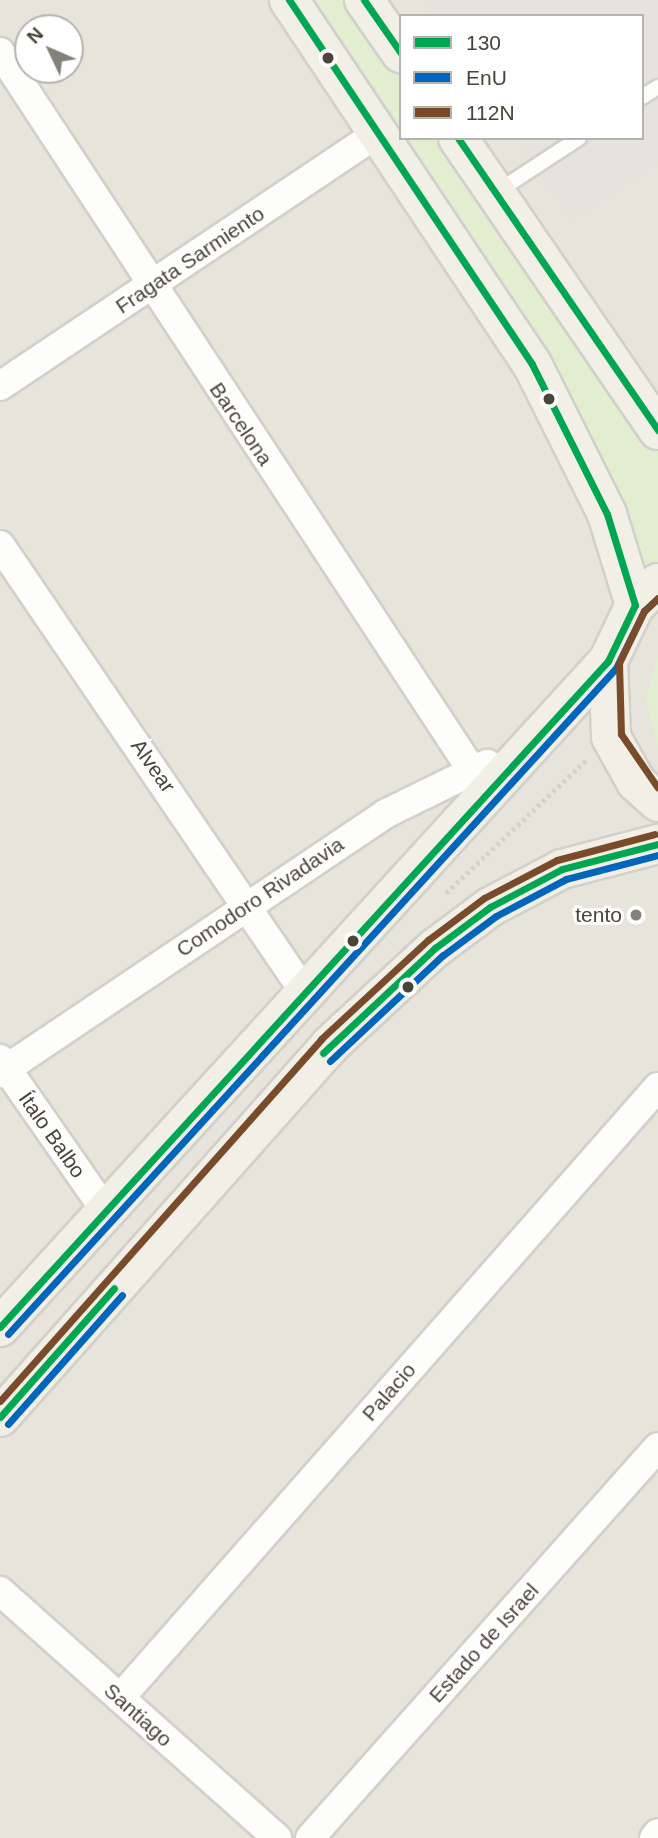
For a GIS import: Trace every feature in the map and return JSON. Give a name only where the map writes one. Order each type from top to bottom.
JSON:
[{"type":"main road","points":[[0,1327],[303,990],[479,782],[532,742],[608,661],[647,594],[533,364],[289,0]]},
{"type":"main road","points":[[365,0],[399,51]]},
{"type":"main road","points":[[459,140],[654,419]]},
{"type":"main road","points":[[608,661],[611,737],[636,782],[658,802]]},
{"type":"main road","points":[[0,1417],[329,1046],[435,948],[490,907],[562,869],[658,844]]},
{"type":"street","name":"Barcelona","points":[[0,52],[150,288],[479,782]]},
{"type":"street","name":"Fragata Sarmiento","points":[[0,386],[378,133]]},
{"type":"street","name":"Alvear","points":[[0,545],[248,903],[303,990]]},
{"type":"street","name":"Comodoro Rivadavia","points":[[2,1067],[385,814],[479,782]]},
{"type":"street","name":"Ítalo Balbo","points":[[2,1067],[105,1210]]},
{"type":"street","name":"Palacio","points":[[120,1698],[658,1087]]},
{"type":"street","name":"Estado de Israel","points":[[310,1838],[658,1447]]},
{"type":"street","name":"Santiago","points":[[0,1591],[277,1838]]},
{"type":"street","points":[[654,1838],[658,1833]]},
{"type":"lane","points":[[495,192],[576,140]]},
{"type":"shaded area","points":[[0,0],[658,0],[658,1838],[0,1838]]},
{"type":"shaded area","points":[[422,0],[658,0],[658,163],[571,221],[516,140],[644,140],[644,14],[431,14]]},
{"type":"shaded area","points":[[645,0],[658,0],[658,144],[644,125],[644,14],[622,14]]},
{"type":"shaded area","points":[[516,140],[616,140],[548,188]]},
{"type":"green space","points":[[289,0],[364,0],[399,50],[399,140],[459,140],[658,430],[658,583],[635,605],[607,514]]},
{"type":"green space","points":[[658,655],[658,747],[646,699]]},
{"type":"transit line","name":"130","points":[[0,1327],[608,661],[635,605],[607,514],[532,364],[289,0]]},
{"type":"transit line","name":"130","points":[[364,0],[399,50]]},
{"type":"transit line","name":"130","points":[[459,140],[658,430]]},
{"type":"transit line","name":"EnU","points":[[8,1334],[616,668],[644,611],[658,598]]},
{"type":"transit line","name":"112N","points":[[658,598],[644,611],[619,663],[621,734],[658,788]]},
{"type":"transit line","name":"112N","points":[[0,1401],[321,1039],[428,940],[484,898],[557,860],[655,834]]},
{"type":"transit line","name":"130","points":[[323,1053],[435,948],[490,907],[562,869],[658,844]]},
{"type":"transit line","name":"EnU","points":[[330,1061],[442,956],[496,916],[566,879],[658,855]]},
{"type":"transit line","name":"130","points":[[0,1417],[114,1288]]},
{"type":"transit line","name":"EnU","points":[[8,1424],[122,1295]]},
{"type":"place","name":"tento","points":[[636,915]]}]
